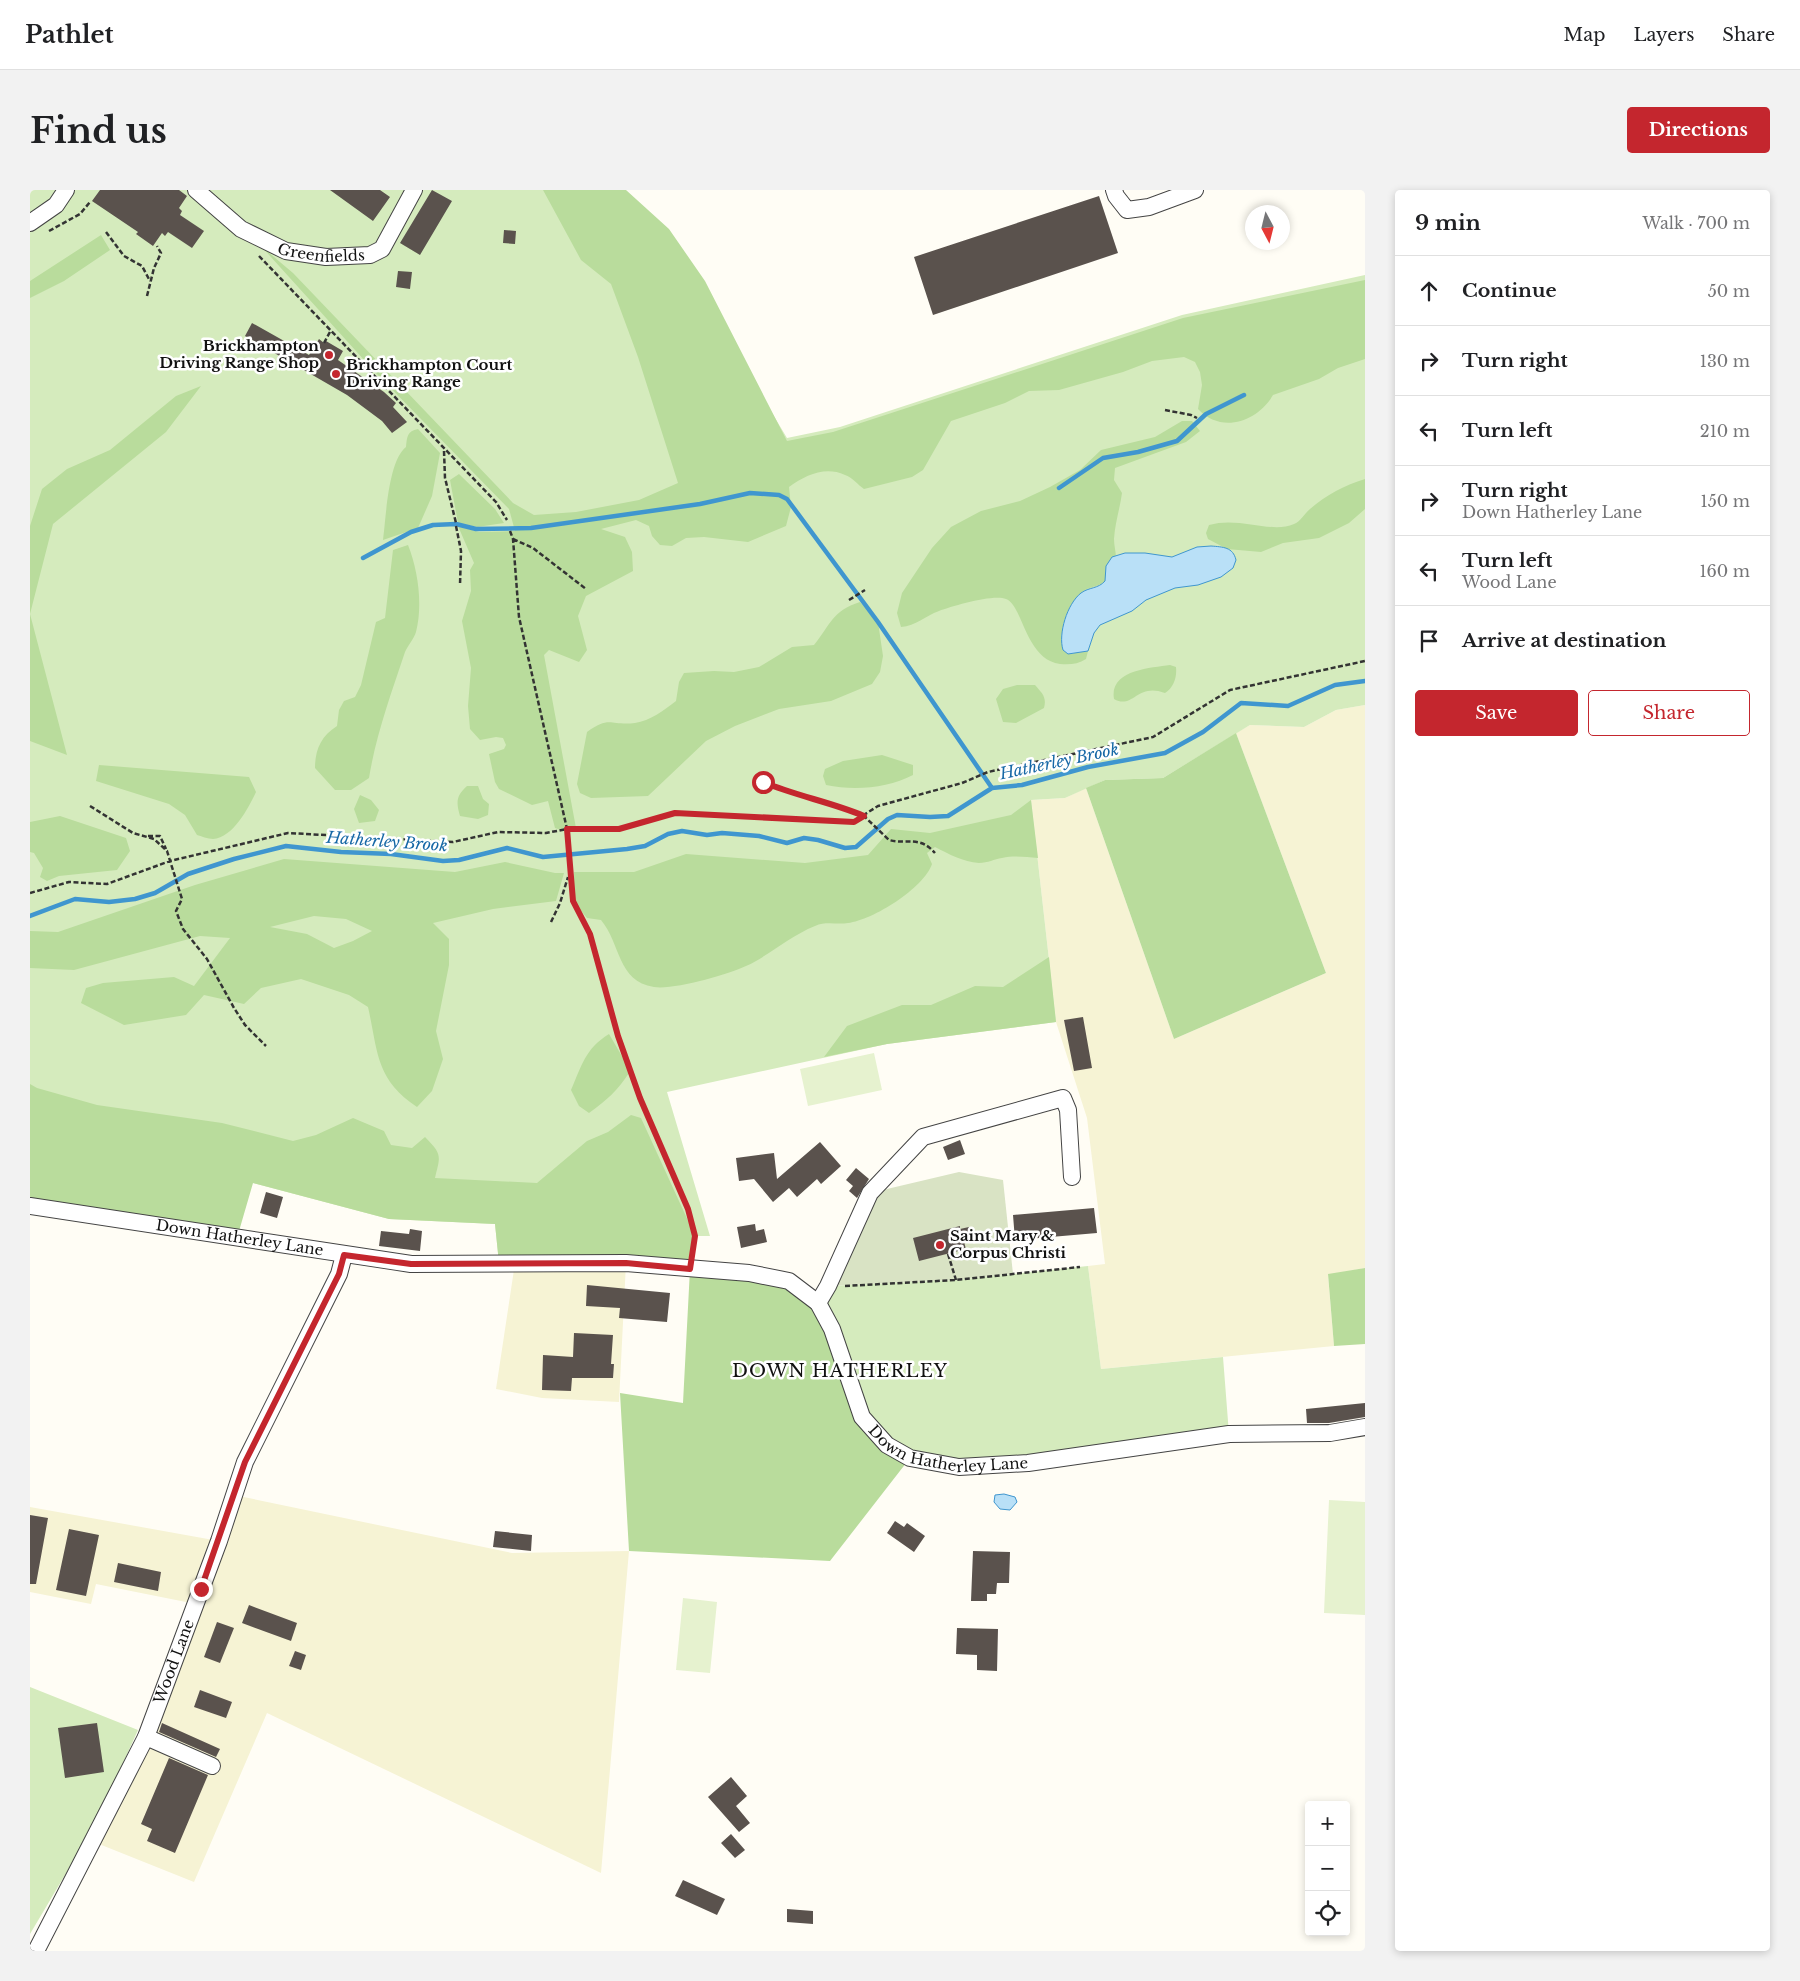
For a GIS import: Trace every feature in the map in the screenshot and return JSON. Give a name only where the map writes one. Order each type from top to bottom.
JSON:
[{"type":"street","points":[[30,222],[56,205],[66,190]]},
{"type":"street","name":"Greenfields","points":[[202,195],[241,229],[286,251],[303,255],[352,257],[370,255],[382,249],[414,190]]},
{"type":"street","points":[[1114,190],[1116,196],[1127,210],[1148,207],[1195,190]]},
{"type":"street","points":[[818,1303],[828,1286],[870,1193],[923,1137],[1063,1098],[1068,1110],[1072,1177]]},
{"type":"street","name":"Down Hatherley Lane","points":[[30,1206],[411,1264],[626,1263],[749,1273],[789,1281],[818,1303],[832,1329],[862,1417],[887,1444],[910,1458],[959,1467],[1028,1463],[1229,1434],[1330,1433],[1365,1427]]},
{"type":"street","name":"Wood Lane","points":[[36,1951],[146,1737],[219,1541],[245,1462],[339,1274],[344,1255]]},
{"type":"street","points":[[146,1737],[212,1766]]},
{"type":"path","points":[[42,234],[80,214],[90,202]]},
{"type":"path","points":[[106,232],[124,256],[142,266],[150,282]]},
{"type":"path","points":[[147,296],[161,253],[157,246]]},
{"type":"path","points":[[254,251],[496,502],[507,520]]},
{"type":"path","points":[[324,343],[331,330]]},
{"type":"path","points":[[1165,410],[1197,418]]},
{"type":"path","points":[[444,450],[446,478],[461,551],[460,585]]},
{"type":"path","points":[[510,531],[513,539],[519,617],[567,829],[569,873],[573,901],[590,934],[618,1036],[640,1098],[688,1209],[695,1236],[690,1269]]},
{"type":"path","points":[[513,539],[533,548],[586,589]]},
{"type":"path","points":[[849,600],[865,590]]},
{"type":"path","points":[[30,894],[69,882],[106,884],[170,861],[288,832],[453,842],[498,832],[546,833],[567,829],[619,829],[675,813],[854,822],[878,806],[962,783],[988,772],[1153,736],[1230,690],[1365,661]]},
{"type":"path","points":[[763,782],[787,792],[831,803],[864,816],[889,840],[914,841],[929,847],[935,853]]},
{"type":"path","points":[[90,806],[133,833],[154,839],[167,851]]},
{"type":"path","points":[[146,837],[160,836],[167,851],[182,899],[176,911],[183,929],[207,958],[245,1025],[266,1046]]},
{"type":"path","points":[[550,922],[560,903],[569,873]]},
{"type":"path","points":[[948,1254],[956,1280]]},
{"type":"path","points":[[828,1286],[956,1280],[1080,1267]]},
{"type":"shaded area","points":[[1365,705],[1365,1268],[1328,1275],[1334,1346],[1101,1369],[1088,1266],[1105,1264],[1087,1118],[1056,1022],[1031,800],[1065,798],[1086,788],[1174,1039],[1326,973],[1236,733],[1250,725],[1304,727],[1336,710]]},
{"type":"shaded area","points":[[515,1263],[626,1263],[619,1402],[542,1398],[496,1389]]},
{"type":"shaded area","points":[[234,1495],[512,1553],[629,1551],[601,1873],[267,1713],[194,1882],[94,1842],[196,1604],[96,1584],[91,1604],[30,1592],[30,1507],[219,1541]]},
{"type":"green space","points":[[30,190],[615,190],[664,232],[787,438],[840,427],[1182,315],[1365,275],[1365,705],[1336,710],[1304,727],[1250,725],[1163,778],[1105,780],[1065,798],[1031,800],[1056,1022],[887,1044],[667,1092],[710,1236],[695,1236],[690,1269],[499,1263],[495,1224],[389,1219],[253,1183],[30,1206]]},
{"type":"green space","points":[[543,190],[626,190],[669,229],[705,281],[787,441],[833,432],[1183,318],[1365,280],[1365,359],[1338,368],[1319,379],[1273,395],[1258,412],[1238,422],[1228,423],[1207,417],[1198,409],[1202,385],[1200,372],[1195,362],[1184,357],[1152,361],[1123,372],[1059,390],[1029,391],[1005,403],[951,421],[923,470],[912,477],[864,489],[850,477],[838,472],[816,473],[802,479],[789,487],[791,507],[786,526],[748,542],[704,537],[686,538],[672,546],[660,545],[652,536],[649,526],[636,520],[601,529],[625,537],[632,552],[633,571],[586,596],[578,616],[587,650],[579,662],[549,650],[544,655],[576,828],[564,831],[555,828],[548,801],[532,805],[499,789],[495,782],[489,754],[504,749],[506,745],[503,738],[496,737],[480,740],[470,729],[468,706],[471,668],[462,621],[471,591],[470,570],[474,563],[458,526],[479,532],[515,531],[509,509],[374,371],[261,246],[293,273],[513,503],[534,515],[576,512],[639,500],[678,483],[638,357],[611,284],[581,260]]},
{"type":"green space","points":[[101,235],[110,250],[64,281],[30,298],[30,281]]},
{"type":"green space","points":[[201,386],[166,432],[53,524],[30,614],[30,526],[42,489],[67,469],[110,450],[176,396]]},
{"type":"green space","points":[[1182,421],[1192,421],[1200,431],[1186,442],[1115,468],[1114,480],[1122,493],[1114,543],[1115,565],[1105,581],[1085,590],[1076,598],[1068,612],[1063,628],[1063,650],[1068,654],[1088,651],[1086,659],[1077,663],[1067,664],[1048,660],[1039,653],[1032,643],[1017,611],[1012,603],[1006,599],[983,599],[954,606],[934,613],[911,625],[901,627],[897,613],[902,593],[932,548],[951,527],[981,511],[1020,501],[1050,487],[1080,470],[1101,450],[1155,437]]},
{"type":"green space","points":[[418,429],[440,453],[432,496],[418,528],[383,540],[389,490],[395,464],[406,447],[408,435]]},
{"type":"green space","points":[[459,474],[495,509],[504,523],[477,527],[458,523],[450,480]]},
{"type":"green space","points":[[1365,479],[1365,509],[1349,523],[1319,538],[1283,543],[1261,552],[1227,549],[1208,539],[1206,533],[1209,525],[1220,523],[1232,522],[1275,527],[1285,527],[1294,524],[1329,495],[1343,487]]},
{"type":"green space","points":[[408,545],[417,576],[419,611],[416,632],[405,652],[389,699],[369,778],[351,790],[335,790],[315,768],[316,755],[323,739],[337,726],[339,710],[344,701],[355,697],[361,685],[376,622],[385,618],[393,550]]},
{"type":"green space","points":[[860,602],[878,622],[883,656],[880,672],[872,684],[831,701],[779,709],[735,726],[706,741],[648,796],[591,798],[580,793],[577,784],[587,732],[606,722],[635,723],[657,715],[676,701],[679,682],[684,673],[734,672],[759,667],[792,647],[814,645],[838,614]]},
{"type":"green space","points":[[30,614],[67,755],[30,741]]},
{"type":"green space","points":[[1170,665],[1176,667],[1176,674],[1173,685],[1165,693],[1148,691],[1126,701],[1114,699],[1114,689],[1124,676],[1142,669]]},
{"type":"green space","points":[[1017,685],[1035,685],[1044,698],[1044,708],[1016,723],[1003,722],[996,699],[1003,689]]},
{"type":"green space","points":[[1236,733],[1326,973],[1174,1039],[1086,788],[1105,780],[1163,778]]},
{"type":"green space","points":[[882,755],[913,765],[913,775],[893,783],[871,787],[848,788],[826,785],[823,776],[825,769],[843,761]]},
{"type":"green space","points":[[99,765],[249,777],[256,792],[245,813],[234,828],[220,837],[209,839],[197,835],[185,815],[169,804],[96,781]]},
{"type":"green space","points":[[467,786],[478,786],[483,799],[489,804],[488,815],[478,819],[460,816],[458,800]]},
{"type":"green space","points":[[360,795],[371,800],[379,810],[375,821],[359,823],[354,809]]},
{"type":"green space","points":[[1031,800],[1038,858],[1020,856],[979,863],[951,855],[935,847],[927,853],[932,864],[919,883],[896,901],[871,916],[858,921],[815,926],[746,966],[726,974],[687,984],[654,987],[642,983],[633,977],[626,969],[608,930],[601,920],[587,918],[573,901],[574,872],[634,872],[686,854],[805,863],[868,855],[891,829],[930,833],[1011,815]]},
{"type":"green space","points":[[60,816],[126,838],[130,851],[117,870],[59,876],[47,881],[40,877],[43,868],[34,853],[30,852],[30,822]]},
{"type":"green space","points":[[284,859],[455,872],[505,862],[555,873],[564,873],[556,901],[493,909],[433,923],[449,939],[449,965],[436,1031],[443,1059],[432,1091],[417,1107],[393,1086],[380,1063],[368,1007],[349,995],[301,979],[261,988],[244,1004],[204,995],[186,1015],[124,1025],[81,1003],[86,988],[103,983],[174,977],[194,986],[230,938],[200,936],[74,970],[30,968],[30,931],[58,932],[195,885]],"holes":[[[314,916],[346,919],[372,931],[334,948],[307,934],[270,927]]]},
{"type":"green space","points":[[1049,957],[1056,1022],[887,1044],[824,1057],[847,1026],[902,1005],[931,1005],[975,986],[1003,987]]},
{"type":"green space","points":[[609,1034],[623,1058],[629,1073],[611,1095],[589,1113],[579,1106],[571,1090],[589,1052]]},
{"type":"green space","points":[[874,1053],[882,1090],[808,1106],[800,1069]]},
{"type":"green space","points":[[30,1084],[37,1088],[97,1105],[222,1123],[293,1141],[316,1135],[353,1118],[384,1131],[391,1145],[412,1148],[425,1137],[435,1148],[439,1156],[435,1178],[537,1183],[587,1141],[608,1132],[631,1115],[641,1118],[695,1236],[690,1269],[499,1263],[495,1224],[389,1219],[253,1183],[237,1238],[30,1206]]},
{"type":"green space","points":[[959,1172],[1003,1180],[1013,1274],[956,1280],[828,1286],[870,1193]]},
{"type":"green space","points":[[1088,1266],[1101,1369],[1223,1357],[1229,1434],[1028,1463],[910,1458],[862,1417],[818,1303],[828,1286],[956,1280]]},
{"type":"green space","points":[[1365,1268],[1365,1344],[1334,1346],[1328,1274]]},
{"type":"green space","points":[[690,1269],[789,1281],[818,1303],[862,1417],[910,1458],[830,1561],[629,1551],[620,1393],[683,1403]]},
{"type":"green space","points":[[1329,1500],[1365,1502],[1365,1615],[1324,1613]]},
{"type":"green space","points":[[683,1598],[717,1602],[710,1673],[676,1670]]},
{"type":"green space","points":[[30,1687],[138,1730],[97,1821],[30,1934]]},
{"type":"water","points":[[1197,547],[1223,547],[1233,552],[1235,556],[1236,560],[1233,568],[1221,577],[1198,585],[1175,588],[1146,600],[1132,611],[1100,625],[1094,633],[1088,651],[1068,654],[1063,650],[1063,628],[1072,604],[1081,593],[1105,581],[1106,566],[1112,557],[1125,553],[1145,553],[1172,557]]},
{"type":"water","points":[[1004,1494],[1015,1497],[1017,1502],[1010,1510],[1000,1509],[994,1502],[995,1495]]},
{"type":"building","points":[[100,190],[179,190],[187,196],[179,208],[182,211],[180,215],[204,231],[192,248],[168,232],[165,236],[162,233],[153,246],[136,234],[138,232],[92,201]]},
{"type":"building","points":[[330,190],[380,190],[390,197],[373,221]]},
{"type":"building","points":[[432,190],[452,201],[420,255],[400,243]]},
{"type":"building","points":[[1099,196],[1118,253],[933,315],[914,257]]},
{"type":"building","points":[[504,230],[516,231],[515,244],[503,243]]},
{"type":"building","points":[[398,271],[412,272],[410,289],[396,287]]},
{"type":"building","name":"Brickhampton Court Driving Range","points":[[252,323],[309,355],[319,339],[343,351],[338,360],[384,392],[396,403],[393,407],[407,422],[392,433],[382,421],[347,395],[245,336]]},
{"type":"building","points":[[1083,1017],[1092,1068],[1074,1071],[1064,1020]]},
{"type":"building","points":[[960,1140],[965,1154],[948,1160],[943,1147]]},
{"type":"building","points":[[820,1142],[841,1166],[821,1184],[817,1179],[797,1197],[789,1188],[773,1202],[754,1179],[739,1181],[736,1158],[774,1153],[777,1179]]},
{"type":"building","points":[[856,1168],[869,1179],[857,1198],[849,1191],[853,1186],[846,1180]]},
{"type":"building","points":[[266,1192],[283,1197],[277,1218],[260,1213]]},
{"type":"building","points":[[1094,1208],[1097,1233],[1015,1240],[1013,1215]]},
{"type":"building","points":[[755,1224],[756,1231],[764,1229],[767,1242],[741,1248],[737,1227]]},
{"type":"building","name":"Saint Mary & Corpus Christi","points":[[960,1226],[960,1229],[969,1227],[973,1240],[964,1242],[966,1249],[919,1261],[913,1238]]},
{"type":"building","points":[[410,1229],[422,1231],[420,1251],[379,1246],[381,1231],[409,1234]]},
{"type":"building","points":[[587,1285],[670,1293],[667,1322],[619,1318],[620,1308],[586,1306]]},
{"type":"building","points":[[574,1333],[613,1335],[611,1364],[614,1364],[613,1378],[572,1378],[571,1391],[542,1390],[543,1355],[573,1357]]},
{"type":"building","points":[[1365,1403],[1365,1417],[1329,1423],[1307,1423],[1306,1409]]},
{"type":"building","points":[[30,1515],[48,1518],[36,1584],[30,1584]]},
{"type":"building","points":[[895,1521],[904,1527],[907,1523],[925,1536],[914,1552],[887,1533]]},
{"type":"building","points":[[69,1529],[99,1535],[86,1596],[56,1590]]},
{"type":"building","points":[[495,1531],[532,1535],[531,1551],[493,1547]]},
{"type":"building","points":[[973,1551],[1010,1552],[1009,1583],[997,1583],[996,1594],[987,1594],[987,1601],[971,1601]]},
{"type":"building","points":[[118,1563],[161,1572],[158,1591],[114,1582]]},
{"type":"building","points":[[249,1605],[297,1623],[291,1641],[242,1623]]},
{"type":"building","points":[[217,1622],[234,1628],[220,1663],[204,1657]]},
{"type":"building","points":[[957,1628],[998,1629],[997,1671],[977,1670],[977,1655],[956,1654]]},
{"type":"building","points":[[295,1651],[306,1655],[301,1670],[289,1666]]},
{"type":"building","points":[[200,1690],[232,1702],[226,1718],[194,1707]]},
{"type":"building","points":[[97,1723],[104,1772],[65,1778],[58,1728]]},
{"type":"building","points":[[162,1723],[220,1749],[216,1757],[159,1732]]},
{"type":"building","points":[[169,1758],[208,1775],[175,1853],[147,1841],[152,1829],[141,1824]]},
{"type":"building","points":[[731,1777],[747,1796],[736,1806],[750,1823],[739,1832],[708,1797]]},
{"type":"building","points":[[731,1834],[745,1850],[735,1858],[721,1843]]},
{"type":"building","points":[[683,1880],[725,1899],[717,1915],[675,1896]]},
{"type":"building","points":[[787,1909],[813,1911],[813,1924],[787,1922]]},
{"type":"waterway","points":[[1059,488],[1103,458],[1138,452],[1177,441],[1206,414],[1244,395]]},
{"type":"waterway","points":[[363,558],[411,532],[433,525],[456,524],[476,529],[531,528],[700,504],[750,493],[779,495],[787,499],[878,622],[992,788]]},
{"type":"waterway","name":"Hatherley Brook","points":[[30,916],[75,899],[109,902],[135,899],[155,893],[188,874],[234,859],[286,846],[341,852],[391,854],[443,861],[459,860],[507,848],[543,857],[627,849],[645,846],[668,834],[682,831],[707,835],[722,833],[759,836],[787,843],[804,838],[845,848],[856,847],[888,819],[897,815],[948,816],[992,788],[1022,785],[1088,767],[1165,753],[1203,732],[1241,703],[1288,706],[1335,685],[1365,681]]},
{"type":"place","name":"Brickhampton Driving Range Shop","points":[[329,355]]},
{"type":"place","name":"Brickhampton Court Driving Range","points":[[336,374]]},
{"type":"place","name":"Saint Mary & Corpus Christi","points":[[940,1245]]},
{"type":"district","name":"DOWN HATHERLEY","points":[[840,1371]]},
{"type":"route","points":[[201,1589],[245,1462],[339,1274],[344,1255],[411,1264],[626,1263],[690,1269],[695,1236],[688,1209],[640,1098],[618,1036],[590,934],[573,901],[569,873],[567,829],[619,829],[675,813],[854,822],[864,816],[812,797],[787,792],[763,782]]}]
